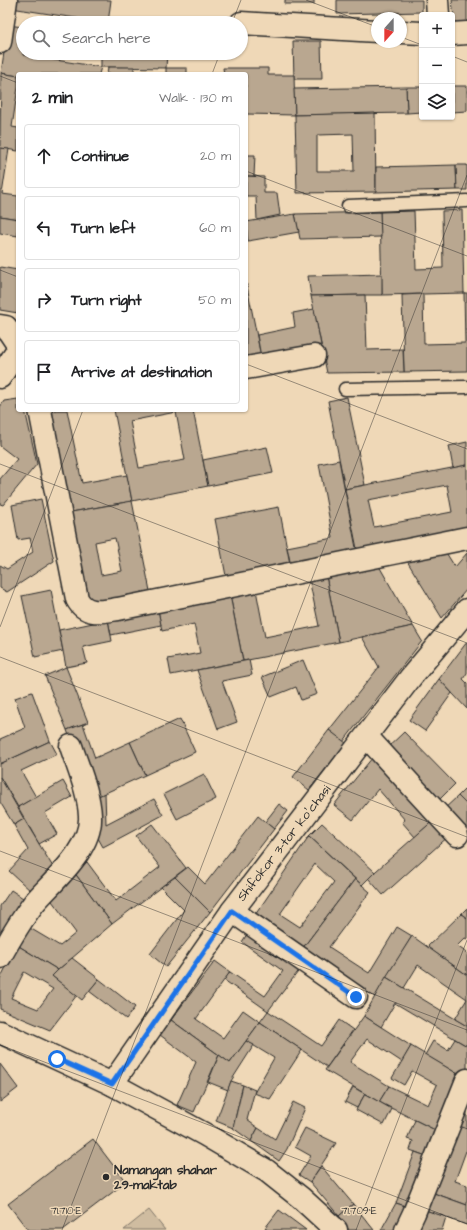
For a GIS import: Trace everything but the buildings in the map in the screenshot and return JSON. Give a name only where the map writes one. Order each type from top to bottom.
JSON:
[{"type":"street","points":[[0,42],[6,0]]},
{"type":"street","points":[[437,0],[438,12]]},
{"type":"street","points":[[248,23],[371,31]]},
{"type":"street","points":[[407,32],[419,33]]},
{"type":"street","points":[[455,34],[467,33]]},
{"type":"street","points":[[0,326],[6,327],[16,343]]},
{"type":"street","points":[[0,377],[16,353]]},
{"type":"street","points":[[248,368],[314,356]]},
{"type":"street","points":[[40,412],[77,599],[80,605],[93,611],[102,612],[467,538]]},
{"type":"street","name":"Shifokor 3-tor koʼchasi","points":[[112,1084],[232,911],[412,677],[467,610]]},
{"type":"street","points":[[366,737],[457,835]]},
{"type":"street","points":[[0,957],[33,904],[78,852],[85,842],[90,830],[91,816],[88,798],[71,746]]},
{"type":"street","points":[[232,911],[356,997]]},
{"type":"street","points":[[0,1032],[112,1084],[204,1134],[267,1171],[301,1198],[336,1230]]},
{"type":"street","points":[[406,1230],[467,1080]]},
{"type":"lane","points":[[348,206],[467,201]]},
{"type":"lane","points":[[345,389],[467,387]]},
{"type":"shaded area","points":[[149,1210],[165,1230],[124,1230]]},
{"type":"place","name":"Namangan shahar 29-maktab","points":[[106,1177]]},
{"type":"route","points":[[57,1059],[112,1084],[232,911],[356,997]]}]
